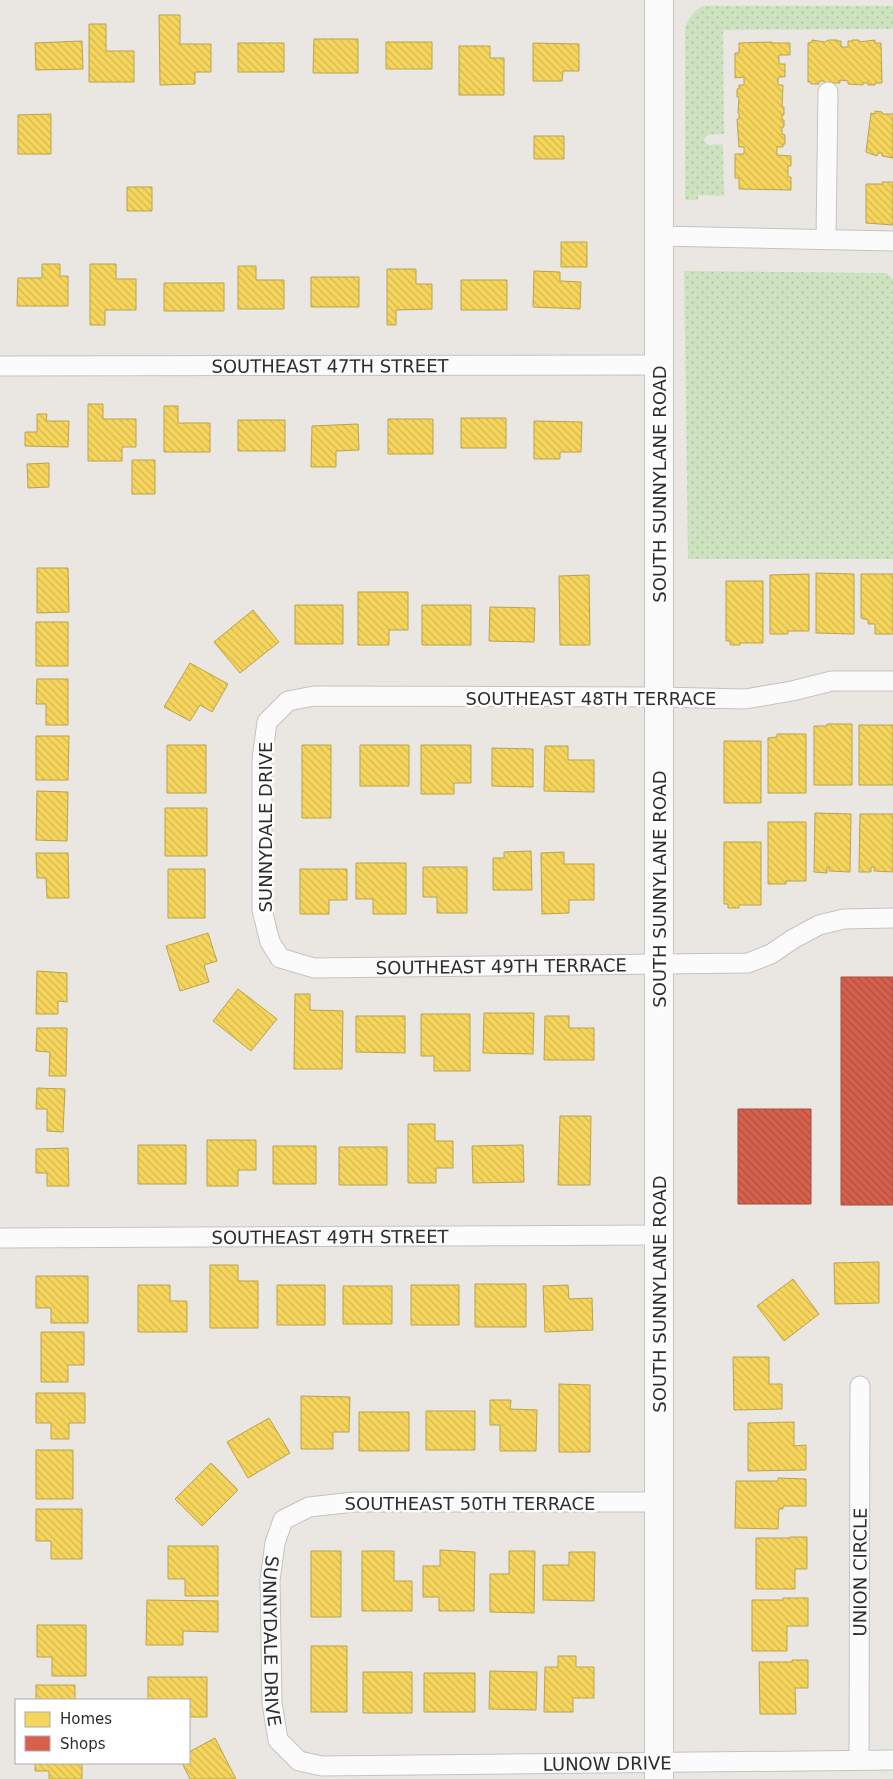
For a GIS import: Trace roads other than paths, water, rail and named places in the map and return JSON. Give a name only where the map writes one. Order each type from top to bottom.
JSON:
[{"type":"main road","name":"SOUTH SUNNYLANE ROAD","points":[[659,0],[659,1771]]},
{"type":"street","points":[[826,239],[828,92]]},
{"type":"street","points":[[659,236],[893,241]]},
{"type":"street","name":"SOUTHEAST 47TH STREET","points":[[0,366],[659,365]]},
{"type":"street","name":"SOUTHEAST 48TH TERRACE","points":[[288,702],[314,696],[745,699],[792,691],[832,680],[893,681]]},
{"type":"street","name":"SUNNYDALE DRIVE","points":[[280,958],[270,942],[262,910],[262,759],[267,722],[288,702]]},
{"type":"street","name":"SOUTHEAST 49TH TERRACE","points":[[280,958],[314,968],[748,963],[771,954],[793,938],[819,925],[844,920],[893,918]]},
{"type":"street","name":"SOUTHEAST 49TH STREET","points":[[0,1238],[659,1235]]},
{"type":"street","name":"UNION CIRCLE","points":[[859,1760],[860,1386]]},
{"type":"street","name":"SOUTHEAST 50TH TERRACE","points":[[283,1520],[309,1507],[354,1502],[659,1502]]},
{"type":"street","name":"SUNNYDALE DRIVE","points":[[283,1520],[275,1544],[270,1580],[272,1703],[278,1740],[298,1761],[322,1766]]},
{"type":"street","name":"LUNOW DRIVE","points":[[322,1766],[659,1771],[859,1760],[893,1760]]}]
